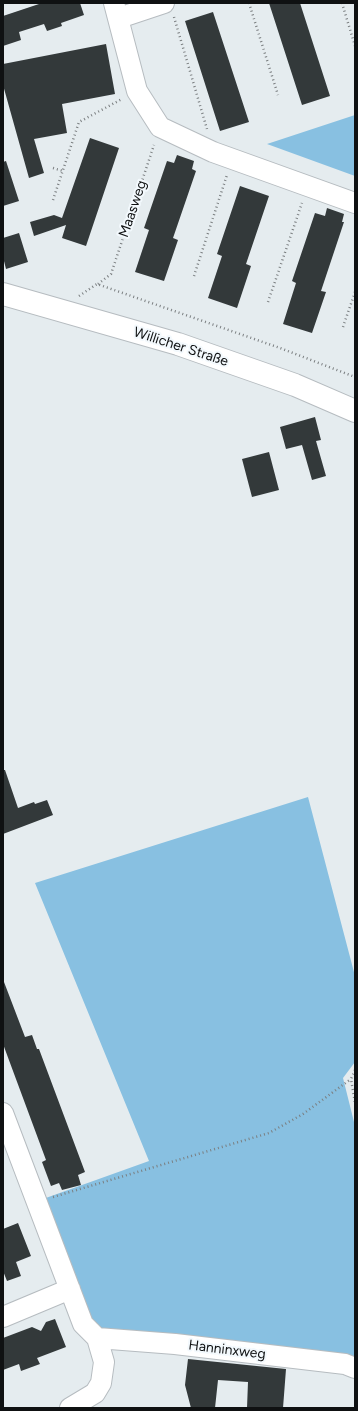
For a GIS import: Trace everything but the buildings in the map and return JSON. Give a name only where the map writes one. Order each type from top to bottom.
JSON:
[{"type":"street","points":[[168,7],[116,11],[136,91],[160,127],[213,152],[355,203]]},
{"type":"street","name":"Willicher Straße","points":[[3,294],[178,344],[295,385],[355,411]]},
{"type":"street","points":[[3,1113],[82,1324],[97,1338],[104,1362],[101,1383],[95,1393],[70,1408]]},
{"type":"street","points":[[3,1316],[70,1289]]},
{"type":"street","name":"Hanninxweg","points":[[97,1338],[175,1344],[346,1364],[355,1368]]},
{"type":"path","points":[[249,3],[278,95]]},
{"type":"path","points":[[342,3],[355,46]]},
{"type":"path","points":[[168,7],[213,152]]},
{"type":"path","points":[[53,200],[79,122],[136,91]]},
{"type":"path","name":"Maasweg","points":[[56,309],[111,274],[160,127]]},
{"type":"path","points":[[194,276],[232,159]]},
{"type":"path","points":[[53,168],[62,171]]},
{"type":"path","points":[[268,302],[308,186]]},
{"type":"path","points":[[97,284],[280,348],[355,377]]},
{"type":"path","points":[[343,327],[355,292]]},
{"type":"path","points":[[37,1202],[268,1134],[303,1114],[351,1079],[355,1070]]},
{"type":"path","points":[[351,1079],[355,1103]]},
{"type":"shaded area","points":[[355,115],[355,176],[267,144]]},
{"type":"shaded area","points":[[308,797],[355,976],[355,1062],[343,1078],[355,1126],[355,1361],[100,1331],[87,1318],[43,1199],[149,1161],[35,883]]}]
